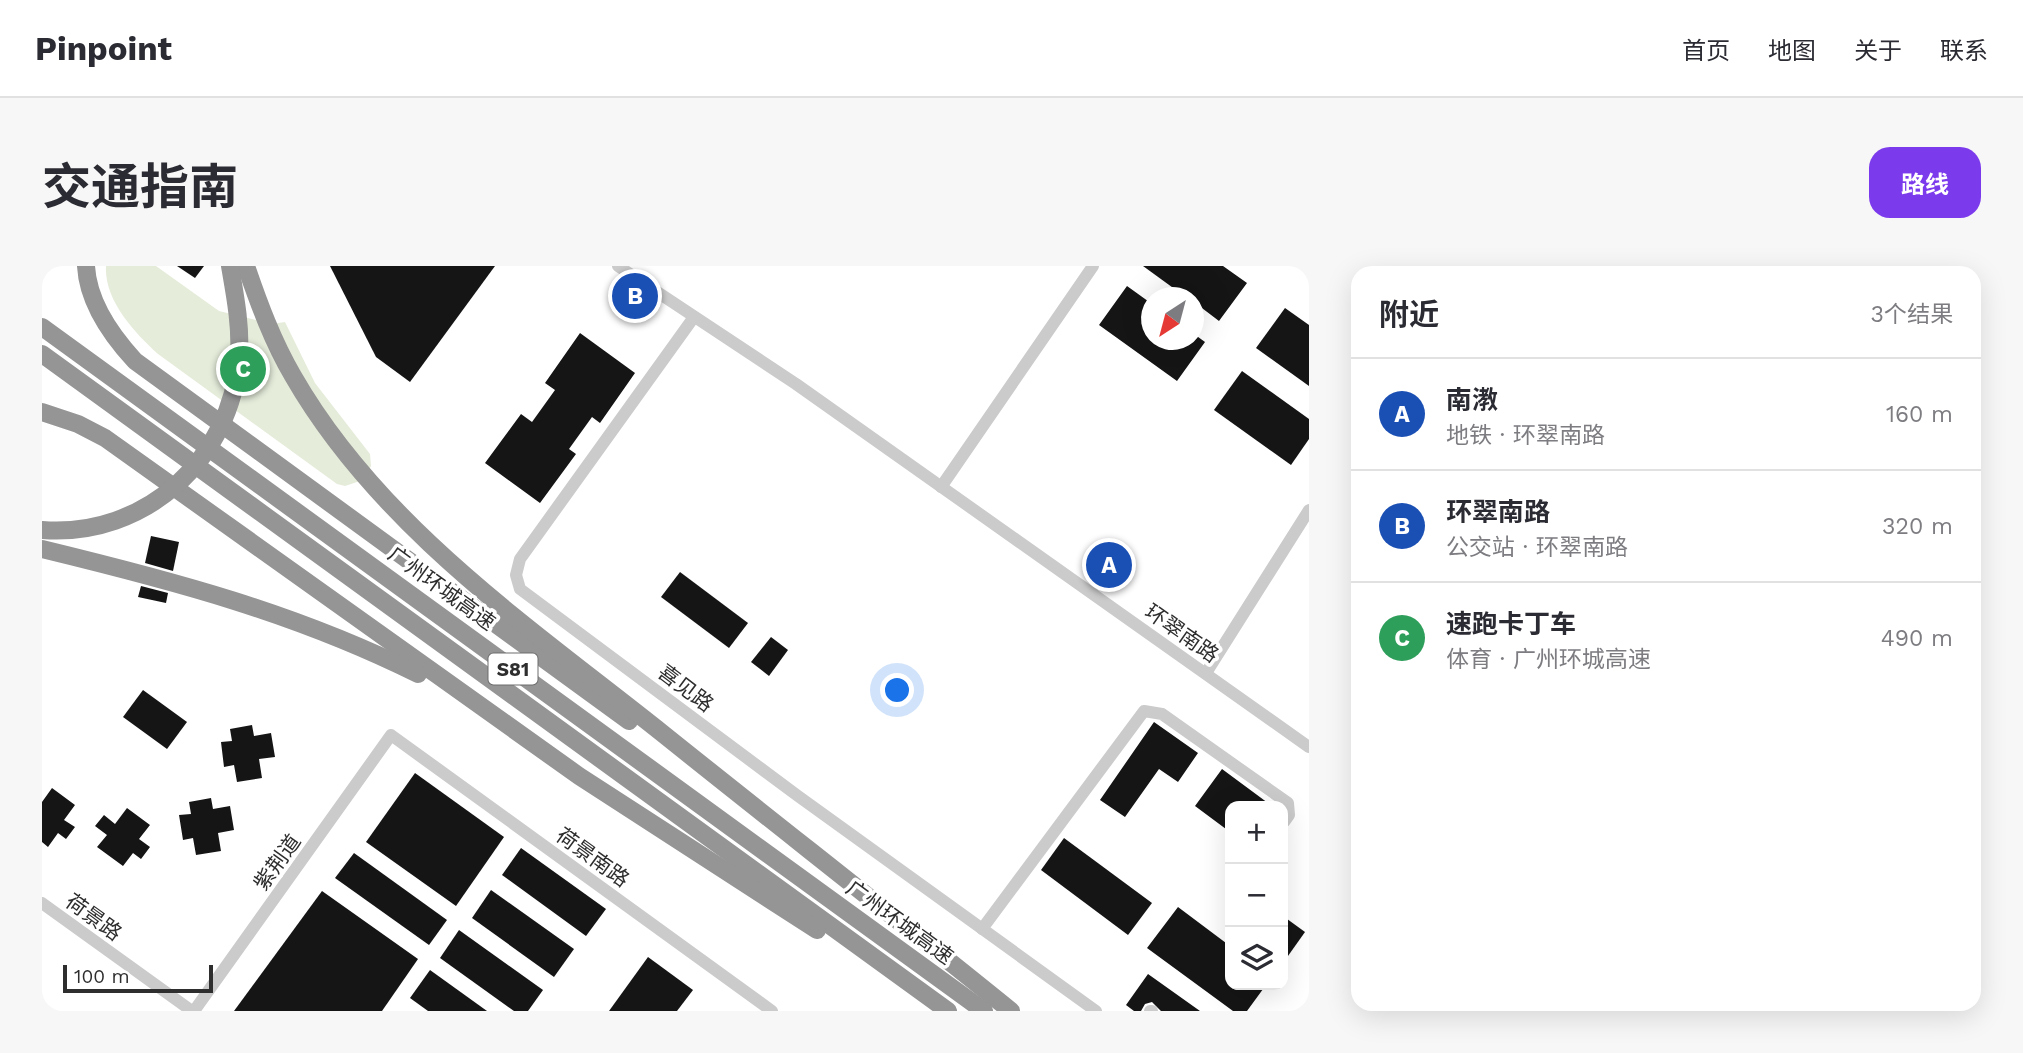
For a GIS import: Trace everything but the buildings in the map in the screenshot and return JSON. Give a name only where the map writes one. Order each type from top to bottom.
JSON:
[{"type":"highway","points":[[86,266],[97,308],[112,336],[135,361],[833,870]]},
{"type":"highway","points":[[42,530],[90,527],[137,512],[168,493],[202,459],[225,419],[238,366],[238,326],[230,266]]},
{"type":"highway","points":[[246,266],[274,338],[305,396],[345,453],[407,521],[502,605],[1011,1011]]},
{"type":"highway","name":"广州环城高速","points":[[42,327],[984,1011]]},
{"type":"highway","name":"S81","points":[[42,354],[945,1011]]},
{"type":"highway","points":[[42,412],[78,424],[105,438],[505,725],[665,835],[945,1011]]},
{"type":"highway","points":[[42,549],[236,599],[295,619],[417,674],[505,725]]},
{"type":"street","name":"环翠南路","points":[[618,266],[941,487],[1309,747]]},
{"type":"street","points":[[941,487],[1093,266]]},
{"type":"street","name":"喜见路","points":[[694,317],[520,559],[516,575],[520,589],[1096,1011]]},
{"type":"street","points":[[1206,673],[1309,510]]},
{"type":"street","points":[[982,929],[1144,711],[1162,714],[1285,801]]},
{"type":"street","name":"紫荆道","points":[[193,1011],[391,735]]},
{"type":"street","name":"荷景南路","points":[[391,735],[772,1011]]},
{"type":"street","name":"荷景路","points":[[42,903],[193,1011]]},
{"type":"green space","points":[[106,266],[156,266],[219,311],[272,324],[285,322],[315,383],[370,454],[371,466],[363,480],[345,486],[337,484],[158,354],[139,336],[115,303],[107,279]]},
{"type":"place","name":"环翠南路","points":[[635,296]]},
{"type":"place","name":"速跑卡丁车","points":[[243,369]]},
{"type":"place","name":"南漖","points":[[1109,565]]}]
